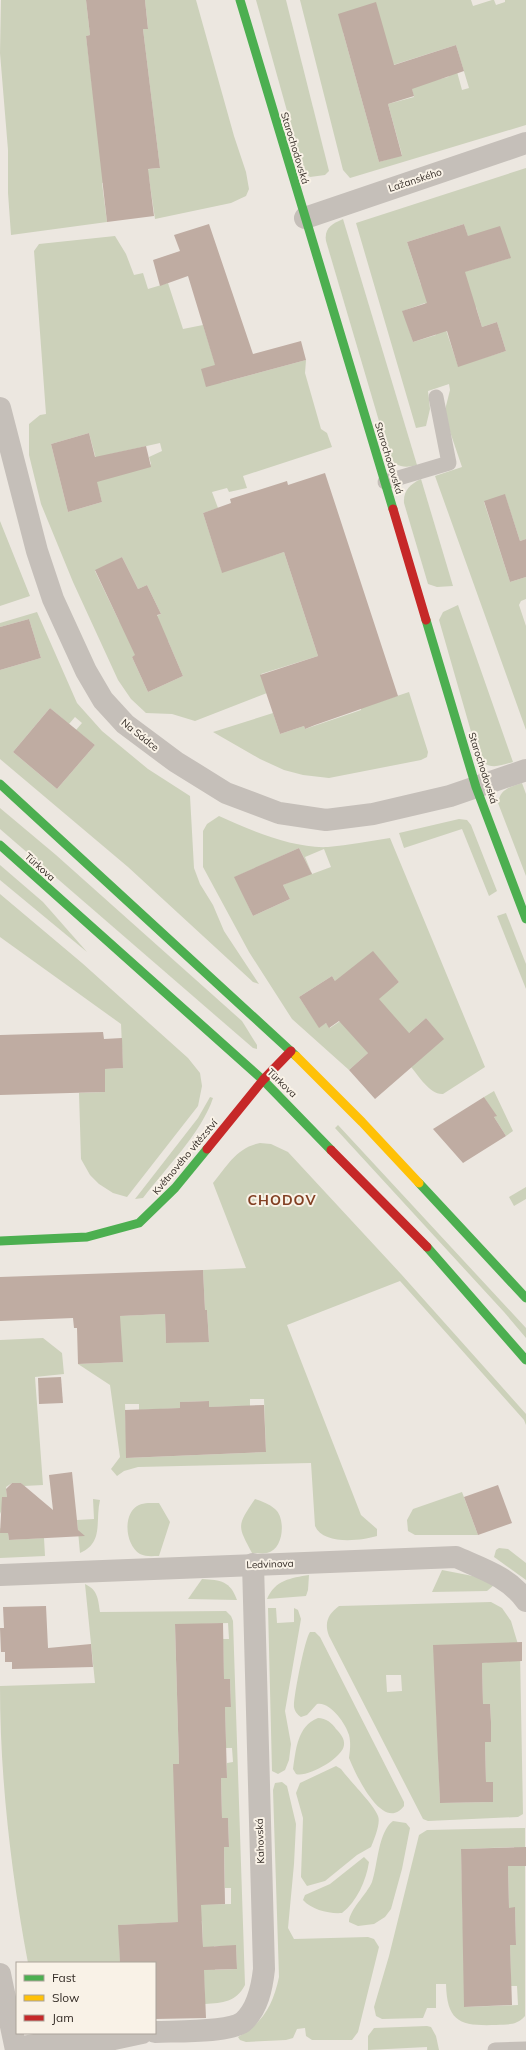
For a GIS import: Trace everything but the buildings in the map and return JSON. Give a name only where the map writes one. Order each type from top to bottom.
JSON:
[{"type":"main road","name":"Starochodovská","points":[[240,0],[476,787],[526,919]]},
{"type":"main road","points":[[0,784],[291,1051],[362,1122],[526,1298]]},
{"type":"main road","name":"Türkova","points":[[0,845],[263,1080],[429,1249],[526,1360]]},
{"type":"main road","name":"Květnového vítězství","points":[[0,1241],[87,1237],[139,1223],[175,1188],[263,1080],[291,1051]]},
{"type":"street","name":"Lažanského","points":[[305,218],[526,143]]},
{"type":"street","name":"Na Sádce","points":[[0,408],[37,551],[53,599],[86,671],[103,700],[125,724],[176,762],[226,793],[280,813],[326,820],[373,814],[450,796],[526,770]]},
{"type":"street","name":"Ledvinova","points":[[0,1575],[456,1557],[500,1576],[519,1591],[526,1601]]},
{"type":"street","name":"Kahovská","points":[[156,2032],[223,2029],[242,2023],[251,2013],[262,1985],[264,1969],[253,1564]]},
{"type":"street","points":[[0,1974],[16,2049],[52,2042],[114,2039],[137,2034]]},
{"type":"lane","points":[[385,482],[449,464],[436,397]]},
{"type":"lane","points":[[495,2050],[526,2049]]},
{"type":"green space","points":[[1,0],[86,0],[90,35],[86,36],[103,174],[160,168],[143,29],[148,28],[145,0],[196,0],[234,136],[246,172],[249,189],[246,196],[231,203],[155,219],[149,178],[102,183],[107,222],[11,235],[8,193],[8,150],[0,53]]},
{"type":"green space","points":[[256,0],[286,0],[329,171],[325,175],[310,177],[304,172]]},
{"type":"green space","points":[[300,0],[471,0],[473,6],[492,0],[494,0],[496,5],[505,2],[505,0],[526,0],[526,125],[350,178],[343,170]],"holes":[[[343,32],[390,66],[456,45],[469,88],[462,90],[456,68],[448,77],[411,86],[414,97],[388,104],[402,155],[379,162]]]},
{"type":"green space","points":[[526,168],[526,539],[520,541],[505,495],[484,502],[510,582],[526,577],[526,599],[521,601],[519,605],[526,626],[526,730],[435,476],[462,467],[444,414],[450,390],[449,384],[428,391],[430,409],[426,426],[416,428],[356,223]],"holes":[[[464,224],[471,246],[510,258],[421,285],[407,242]],[[425,303],[436,335],[413,342],[403,311]],[[476,307],[482,327],[497,322],[506,351],[458,366],[442,318]]]},
{"type":"green space","points":[[343,219],[417,465],[405,467],[397,465],[389,455],[326,241],[326,233],[330,227]]},
{"type":"green space","points":[[115,236],[126,254],[134,275],[143,273],[148,289],[168,283],[183,329],[203,325],[221,383],[306,360],[305,373],[321,429],[327,433],[332,447],[243,476],[247,488],[229,492],[227,488],[212,492],[218,508],[203,513],[222,572],[284,552],[318,656],[261,674],[267,693],[195,721],[172,714],[146,713],[131,699],[118,680],[73,582],[41,504],[29,455],[29,424],[40,415],[46,414],[34,251],[39,244]],"holes":[[[89,433],[99,470],[93,492],[99,491],[102,502],[68,512],[51,444]],[[160,443],[162,451],[149,457],[151,464],[147,468],[111,454]],[[122,557],[138,589],[147,585],[161,614],[132,627],[119,621],[95,571]],[[168,641],[183,676],[148,692],[132,657]]]},
{"type":"green space","points":[[421,479],[453,586],[437,587],[428,584],[404,503],[408,488]]},
{"type":"green space","points":[[0,521],[30,596],[0,606]]},
{"type":"green space","points":[[458,605],[513,762],[498,766],[489,766],[485,764],[478,756],[439,620],[443,612]]},
{"type":"green space","points":[[37,612],[77,703],[102,731],[148,769],[190,796],[194,868],[200,884],[213,905],[224,931],[259,984],[253,982],[128,867],[0,759],[0,670],[41,658],[29,619],[0,627],[0,623]],"holes":[[[50,708],[69,724],[75,717],[82,723],[76,730],[95,745],[57,789],[13,752]]]},
{"type":"green space","points":[[409,692],[428,752],[427,757],[421,760],[329,778],[303,775],[284,770],[260,759],[213,732],[273,713],[280,734],[304,726],[305,729]]},
{"type":"green space","points":[[522,783],[526,794],[526,876],[498,803],[499,798],[506,789]]},
{"type":"green space","points":[[0,808],[56,855],[242,1021],[257,1045],[257,1049],[253,1048],[0,829]]},
{"type":"green space","points":[[219,816],[272,838],[315,847],[328,847],[390,838],[485,1067],[443,1094],[429,1088],[411,1067],[443,1039],[426,1018],[409,1033],[368,1053],[349,1070],[292,1019],[249,952],[203,867],[203,831],[207,824]],"holes":[[[299,848],[311,872],[283,885],[290,899],[253,916],[235,877]],[[324,849],[331,867],[312,874],[305,857]],[[373,952],[399,982],[394,986]],[[332,976],[351,1007],[349,1015],[330,1028],[326,1023],[319,1027],[299,997]]]},
{"type":"green space","points":[[459,819],[467,820],[471,825],[497,891],[489,896],[462,829],[404,848],[399,833]]},
{"type":"green space","points":[[0,865],[43,902],[87,952],[0,880]]},
{"type":"green space","points":[[0,894],[82,963],[188,1058],[200,1073],[202,1086],[198,1106],[127,1197],[113,1193],[99,1184],[90,1175],[81,1159],[79,1093],[105,1092],[105,1069],[123,1068],[121,1024],[0,937]]},
{"type":"green space","points":[[506,913],[526,964],[526,989],[497,916]]},
{"type":"green space","points":[[494,1091],[513,1131],[506,1136],[484,1097]]},
{"type":"green space","points":[[210,1097],[213,1098],[208,1111],[192,1137],[143,1198],[135,1199],[198,1118]]},
{"type":"green space","points":[[338,1125],[526,1328],[526,1338],[504,1312],[335,1128]]},
{"type":"green space","points":[[260,1143],[271,1144],[288,1152],[401,1274],[526,1414],[526,1425],[524,1420],[400,1281],[287,1325],[361,1515],[377,1529],[377,1536],[343,1540],[334,1539],[319,1532],[315,1526],[311,1463],[138,1467],[124,1471],[117,1476],[111,1469],[120,1457],[110,1385],[78,1364],[122,1362],[119,1316],[165,1314],[166,1343],[209,1341],[207,1310],[205,1310],[203,1270],[246,1268],[213,1183],[233,1158],[252,1145]],"holes":[[[250,1399],[264,1399],[266,1452],[127,1458],[125,1404],[139,1404],[139,1410],[180,1408],[181,1402],[208,1401],[209,1407],[250,1406]]]},
{"type":"green space","points":[[526,1187],[526,1199],[514,1206],[509,1197]]},
{"type":"green space","points":[[43,1338],[62,1353],[64,1374],[35,1377],[43,1485],[24,1486],[21,1483],[12,1483],[6,1487],[7,1497],[2,1497],[2,1509],[0,1514],[0,1340]]},
{"type":"green space","points":[[462,1492],[478,1535],[415,1535],[408,1531],[407,1520],[413,1509]]},
{"type":"green space","points":[[93,1499],[100,1500],[96,1537],[88,1549],[80,1553],[77,1520],[94,1519]]},
{"type":"green space","points":[[255,1499],[275,1509],[279,1513],[281,1519],[282,1533],[280,1540],[273,1551],[267,1553],[252,1553],[242,1531],[242,1521]]},
{"type":"green space","points":[[159,1503],[170,1522],[159,1556],[147,1556],[140,1554],[131,1544],[129,1537],[128,1522],[130,1515],[139,1505]]},
{"type":"green space","points":[[0,1528],[8,1533],[9,1540],[44,1538],[45,1556],[0,1558]]},
{"type":"green space","points":[[499,1548],[508,1549],[526,1563],[526,1580],[494,1557],[496,1550]]},
{"type":"green space","points":[[442,1570],[478,1577],[494,1585],[487,1591],[432,1592]]},
{"type":"green space","points":[[309,1575],[306,1596],[267,1599],[274,1588],[284,1581]]},
{"type":"green space","points":[[202,1579],[220,1581],[228,1585],[237,1600],[188,1599]]},
{"type":"green space","points":[[85,1584],[93,1589],[97,1595],[100,1612],[226,1611],[231,1616],[233,1621],[245,1985],[237,1995],[223,2002],[205,2004],[202,1921],[119,1925],[120,1962],[28,1962],[16,1894],[4,1790],[0,1686],[95,1683]],"holes":[[[228,1623],[229,1639],[223,1639],[224,1679],[230,1679],[231,1706],[225,1707],[226,1748],[232,1748],[233,1762],[227,1763],[227,1778],[221,1778],[222,1818],[228,1818],[229,1847],[224,1847],[225,1888],[231,1888],[231,1904],[178,1905],[174,1764],[179,1764],[175,1625]],[[214,1946],[236,1946],[237,1969],[215,1970]]]},
{"type":"green space","points":[[491,1602],[502,1608],[511,1621],[520,1651],[523,1814],[518,1817],[428,1821],[423,1819],[329,1636],[327,1627],[328,1619],[332,1612],[339,1606]],"holes":[[[434,1646],[488,1663],[482,1663],[483,1704],[490,1704],[491,1722],[485,1742],[486,1782],[493,1782],[493,1802],[440,1803]],[[386,1675],[401,1675],[402,1691],[387,1692]]]},
{"type":"green space","points":[[268,1608],[276,1608],[277,1623],[294,1622],[294,1608],[298,1610],[301,1619],[285,1711],[291,1744],[289,1760],[285,1770],[278,1774],[272,1771]]},
{"type":"green space","points":[[310,1632],[315,1632],[320,1637],[404,1802],[404,1806],[396,1813],[387,1812],[379,1807],[371,1798],[357,1776],[349,1758],[349,1735],[345,1725],[337,1714],[322,1704],[317,1704],[307,1715],[301,1717],[295,1710],[294,1702],[297,1681],[302,1656]]},
{"type":"green space","points":[[318,1718],[324,1719],[333,1725],[341,1734],[344,1745],[338,1756],[324,1766],[308,1773],[296,1774],[293,1769],[299,1739],[306,1727]]},
{"type":"green space","points":[[336,1766],[341,1769],[372,1806],[379,1819],[378,1827],[371,1847],[357,1855],[325,1881],[307,1886],[301,1877],[303,1818],[296,1793],[300,1783]]},
{"type":"green space","points":[[282,1782],[287,1786],[296,1824],[288,1928],[294,1939],[368,1937],[374,1939],[379,1947],[358,2032],[352,2040],[312,2040],[306,2036],[305,2028],[297,2029],[293,2038],[286,2040],[246,2042],[240,2040],[238,2037],[254,2026],[266,2012],[274,1996],[279,1977],[273,1790],[275,1783]]},
{"type":"green space","points":[[393,1821],[406,1823],[410,1828],[402,1869],[391,1909],[385,1917],[374,1924],[358,1926],[349,1922],[350,1917],[372,1882],[381,1840],[388,1826]]},
{"type":"green space","points":[[525,1828],[525,2016],[515,2023],[484,2025],[465,2023],[458,2020],[449,2007],[446,1984],[436,1984],[436,2008],[427,2008],[423,2018],[382,2019],[376,2016],[374,2007],[389,1956],[419,1835],[427,1830]],"holes":[[[514,1847],[515,1866],[508,1866],[509,1908],[515,1908],[516,1945],[510,1945],[511,1986],[517,1986],[518,2005],[465,2007],[461,1849]]]},
{"type":"green space","points":[[364,1857],[369,1862],[366,1876],[356,1897],[342,1913],[321,1911],[303,1900],[305,1895],[330,1884]]},
{"type":"green space","points":[[431,2027],[436,2036],[439,2050],[427,2050],[427,2047],[368,2050],[368,2036],[374,2028]]},
{"type":"traffic: fast","points":[[240,0],[393,509]]},
{"type":"traffic: fast","points":[[426,620],[476,787],[526,919]]},
{"type":"traffic: fast","points":[[0,784],[296,1056]]},
{"type":"traffic: fast","points":[[0,845],[263,1080],[331,1150]]},
{"type":"traffic: fast","points":[[0,1241],[87,1237],[139,1223],[175,1188],[207,1149]]},
{"type":"traffic: fast","points":[[419,1183],[526,1298]]},
{"type":"traffic: fast","points":[[427,1247],[526,1360]]},
{"type":"traffic: slow","points":[[296,1056],[362,1122],[419,1183]]},
{"type":"traffic: jam","points":[[393,509],[426,620]]},
{"type":"traffic: jam","points":[[207,1149],[263,1080],[291,1051]]},
{"type":"traffic: jam","points":[[331,1150],[427,1247]]},
{"type":"district","name":"CHODOV","points":[[282,1200]]}]
